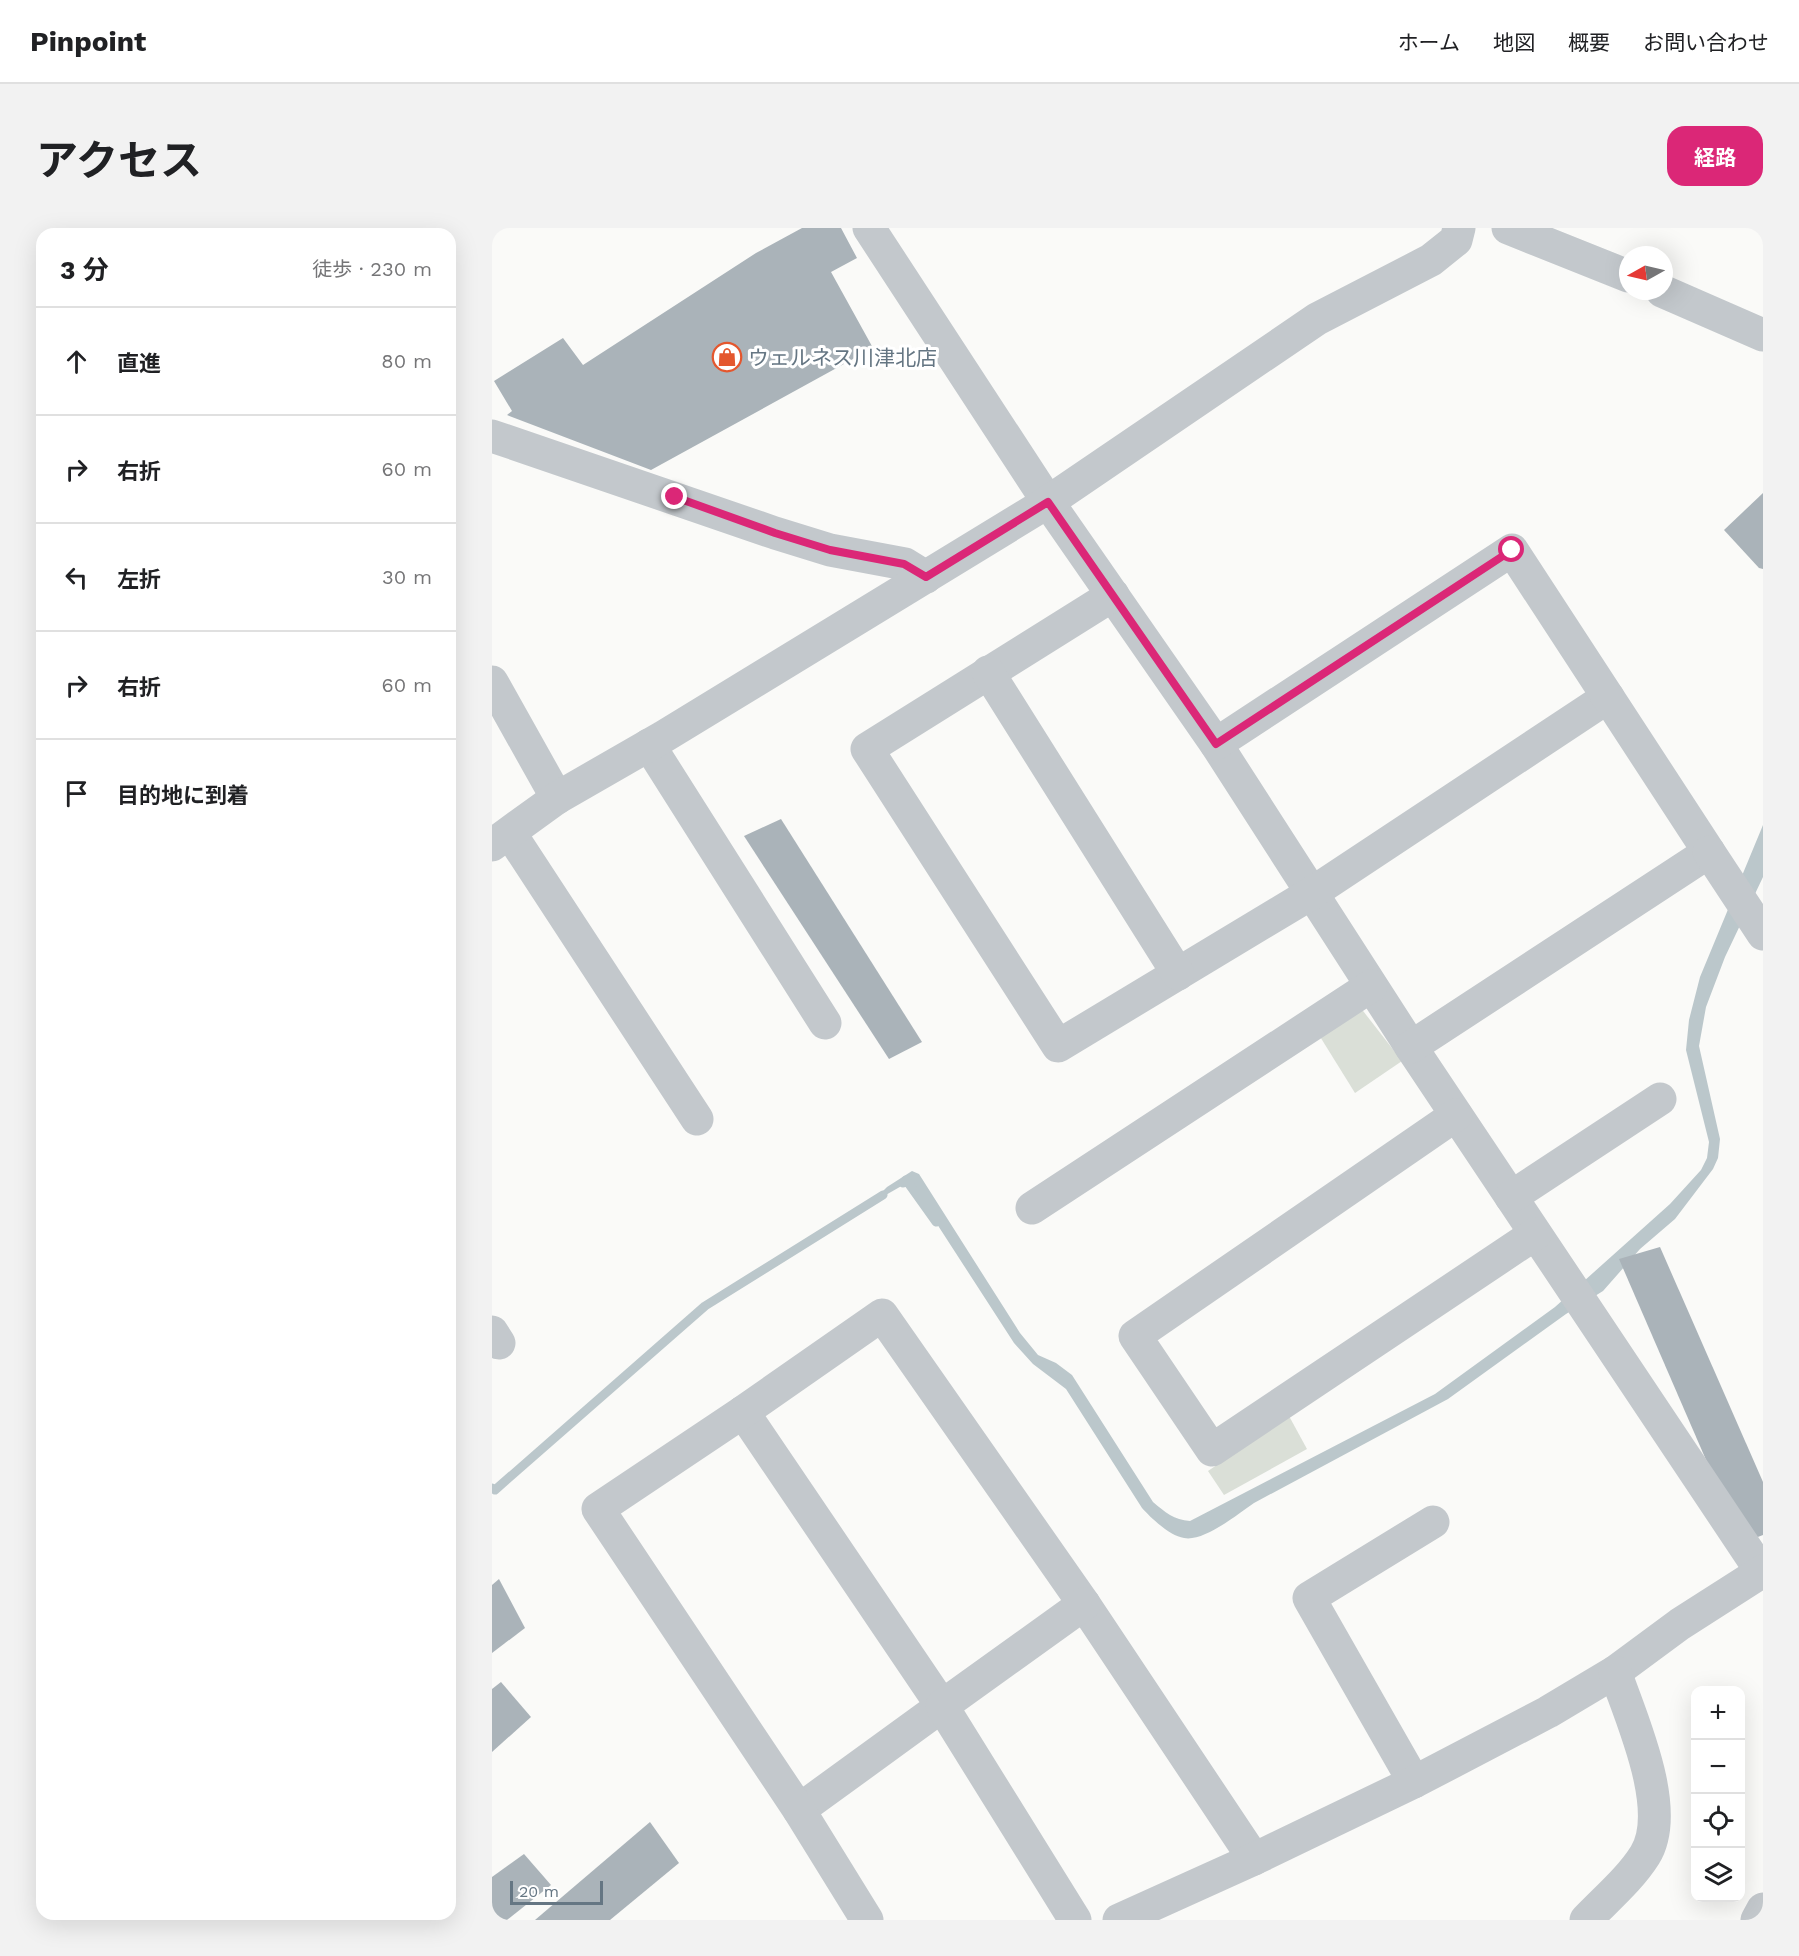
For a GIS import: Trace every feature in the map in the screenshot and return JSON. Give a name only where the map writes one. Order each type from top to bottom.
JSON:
[{"type":"street","points":[[869,228],[1048,502],[1216,744],[1411,1047],[1762,1571],[1680,1624],[1615,1672],[1548,1712],[1414,1782],[1254,1859],[1119,1920]]},
{"type":"street","points":[[697,1119],[501,839],[557,798],[649,745],[1048,502],[1317,319],[1431,260],[1456,240],[1459,228]]},
{"type":"street","points":[[1508,228],[1619,272]]},
{"type":"street","points":[[1673,296],[1763,335]]},
{"type":"street","points":[[492,436],[775,533],[830,550],[904,564],[926,577]]},
{"type":"street","points":[[1216,744],[1512,550],[1761,931]]},
{"type":"street","points":[[1113,595],[867,749],[1058,1046],[1312,894],[1608,697]]},
{"type":"street","points":[[988,672],[1178,974]]},
{"type":"street","points":[[492,682],[557,798]]},
{"type":"street","points":[[649,745],[825,1023]]},
{"type":"street","points":[[1411,1047],[1710,852]]},
{"type":"street","points":[[1032,1208],[1371,986]]},
{"type":"street","points":[[1511,1197],[1660,1099]]},
{"type":"street","points":[[1456,1114],[1135,1336],[1212,1450],[1535,1234]]},
{"type":"street","points":[[867,1920],[799,1810],[598,1509],[882,1315],[1084,1604],[1254,1859]]},
{"type":"street","points":[[743,1412],[942,1706],[1075,1920]]},
{"type":"street","points":[[1414,1782],[1309,1598],[1433,1522]]},
{"type":"street","points":[[799,1810],[1084,1604]]},
{"type":"street","points":[[1586,1920],[1645,1854],[1654,1833],[1654,1812],[1648,1768],[1615,1672]]},
{"type":"street","points":[[1757,1920],[1763,1909]]},
{"type":"shaded area","points":[[1763,825],[1763,877],[1725,957],[1706,1007],[1699,1046],[1720,1139],[1718,1158],[1713,1169],[1675,1219],[1640,1249],[1603,1291],[1566,1314],[1448,1399],[1254,1503],[1211,1532],[1192,1538],[1179,1537],[1167,1530],[1142,1508],[1066,1389],[1033,1364],[1014,1343],[913,1187],[905,1184],[870,1204],[887,1187],[912,1171],[919,1174],[1020,1333],[1038,1355],[1056,1363],[1072,1375],[1153,1502],[1174,1517],[1190,1521],[1435,1394],[1555,1307],[1670,1204],[1701,1170],[1707,1158],[1709,1142],[1686,1050],[1689,1020],[1700,977]]},
{"type":"shaded area","points":[[1360,1007],[1402,1061],[1355,1093],[1319,1035]]},
{"type":"shaded area","points":[[1289,1416],[1307,1449],[1224,1495],[1208,1471]]},
{"type":"building","name":"ウェルネス川津北店","points":[[802,228],[841,228],[857,258],[831,272],[873,348],[651,470],[507,415],[512,411],[494,381],[563,338],[583,365],[756,253]]},
{"type":"building","points":[[1763,493],[1763,569],[1759,568],[1724,530]]},
{"type":"building","points":[[781,819],[922,1042],[889,1059],[744,836]]},
{"type":"building","points":[[1660,1247],[1763,1482],[1763,1535],[1742,1543],[1619,1259]]},
{"type":"building","points":[[499,1579],[525,1628],[492,1653],[492,1585]]},
{"type":"building","points":[[501,1682],[531,1717],[492,1752],[492,1689]]},
{"type":"building","points":[[650,1822],[679,1863],[610,1920],[535,1920]]},
{"type":"building","points":[[524,1854],[551,1885],[507,1920],[492,1920],[492,1877]]},
{"type":"waterway","points":[[903,1183],[906,1180],[936,1222]]},
{"type":"waterway","points":[[492,1488],[495,1490],[705,1306],[883,1195]]},
{"type":"place","name":"ウェルネス川津北店","points":[[727,357]]},
{"type":"route","points":[[675,497],[830,550],[904,564],[926,577],[1048,502],[1216,744],[1512,550]]}]
